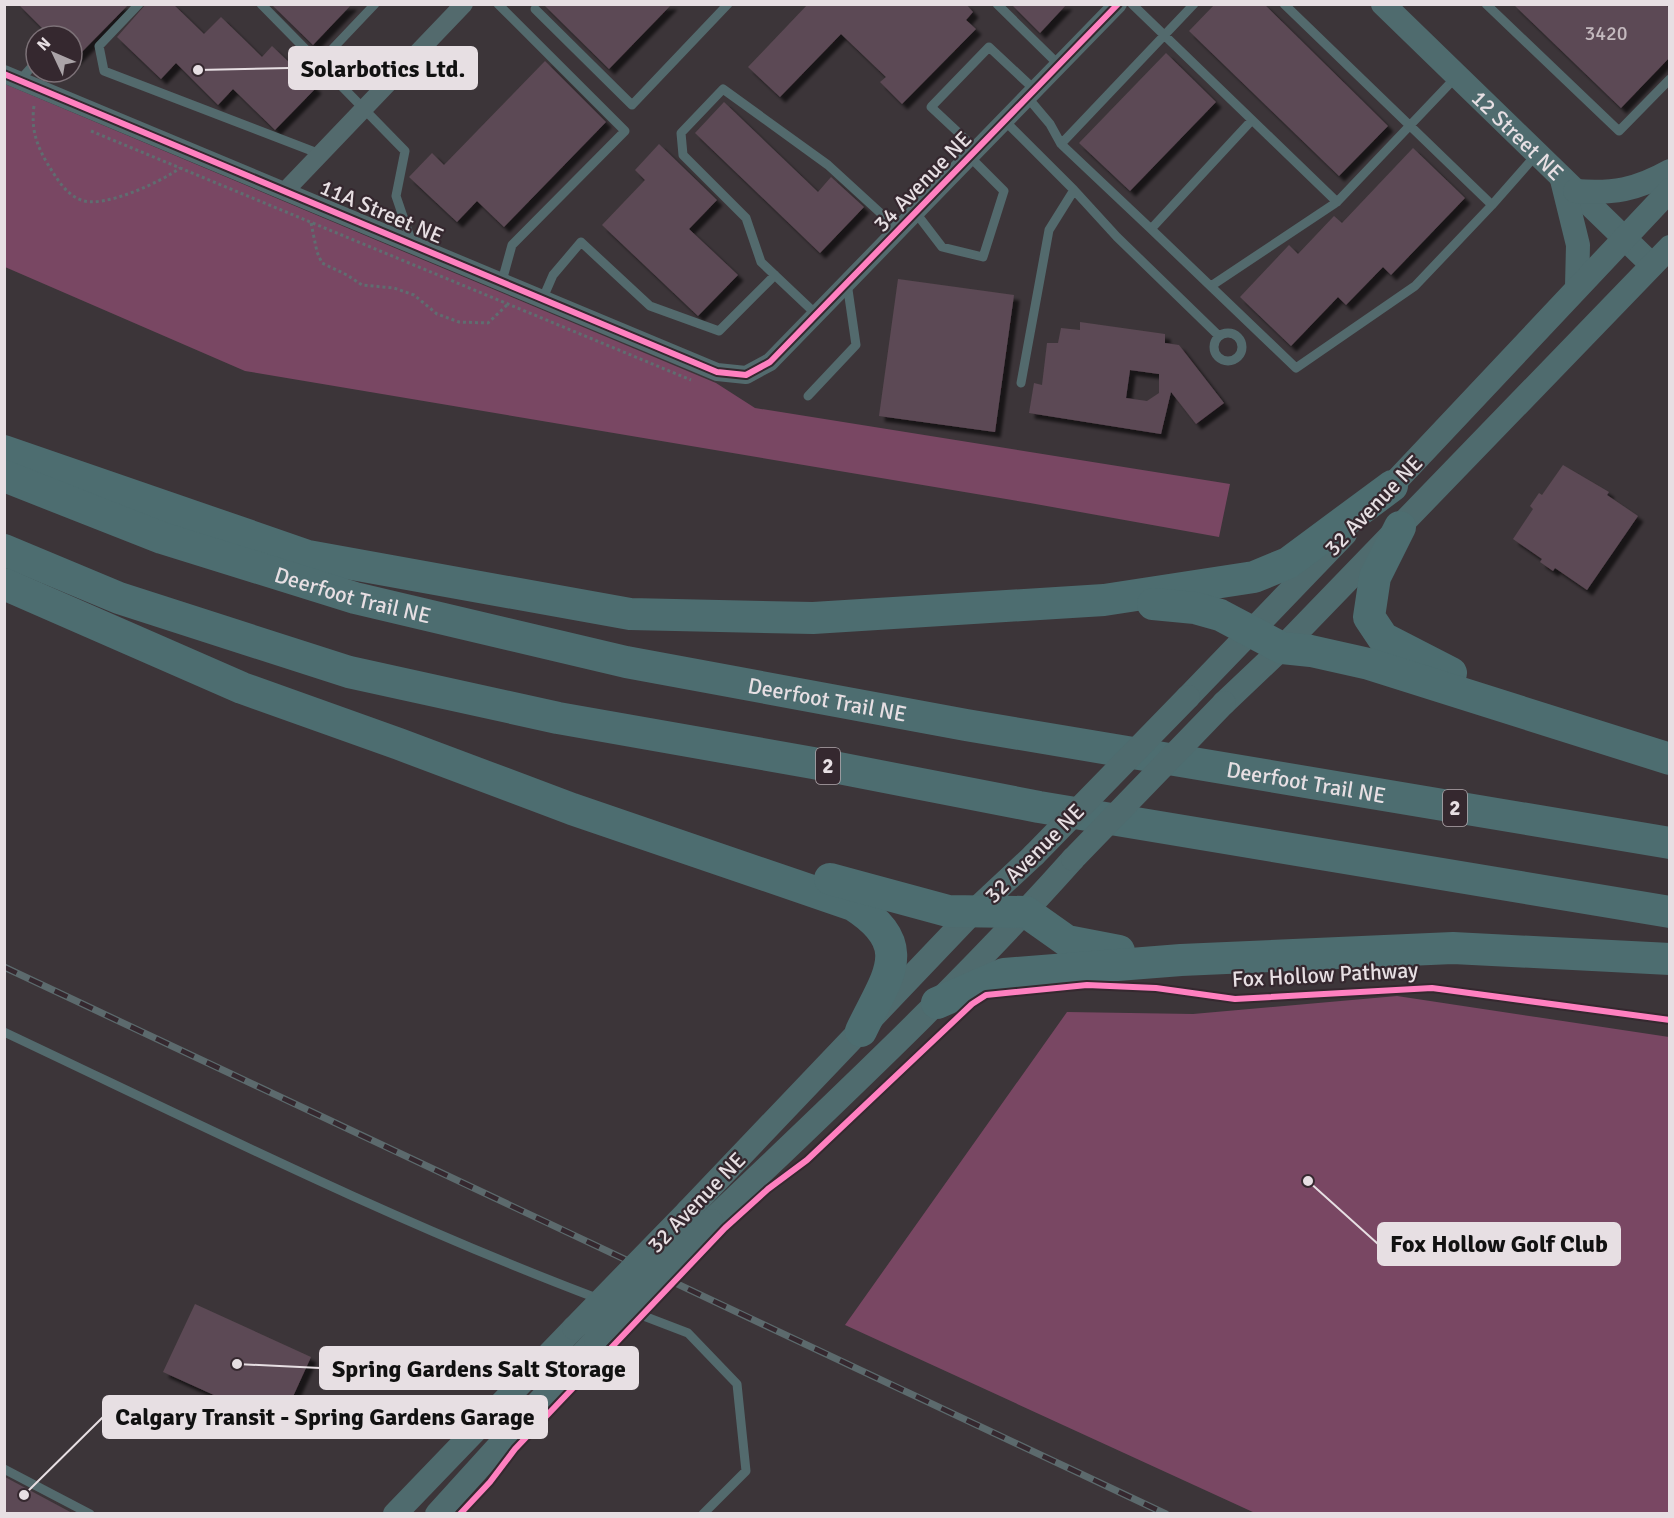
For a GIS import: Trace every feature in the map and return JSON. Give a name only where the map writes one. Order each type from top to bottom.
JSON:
[{"type":"highway","points":[[4,451],[308,556],[630,614],[813,618],[1104,600],[1254,577],[1288,562],[1392,486]]},
{"type":"highway","name":"Deerfoot Trail NE","points":[[4,476],[162,538],[355,598],[626,662],[977,727],[1670,843]]},
{"type":"highway","points":[[1400,528],[1375,577],[1370,599],[1369,617],[1383,638],[1436,668],[1612,740]]},
{"type":"highway","name":"2","points":[[4,550],[119,598],[349,672],[500,705],[1039,807],[1670,912]]},
{"type":"highway","points":[[4,584],[242,688],[572,809],[853,905],[872,917],[885,930],[891,944],[892,962],[861,1031]]},
{"type":"highway","points":[[1104,600],[1194,608],[1220,615],[1282,648],[1311,651],[1369,664],[1670,759]]},
{"type":"highway","points":[[572,809],[948,911],[1026,912],[1067,941],[1181,960]]},
{"type":"highway","points":[[937,1003],[1004,974],[1181,960],[1453,948],[1670,958]]},
{"type":"main road","name":"12 Street NE","points":[[1383,4],[1536,155],[1652,265]]},
{"type":"main road","points":[[1577,286],[1578,244],[1568,184],[1615,193],[1630,189],[1670,171]]},
{"type":"main road","name":"32 Avenue NE","points":[[395,1514],[973,912],[1034,855],[1392,486],[1577,286],[1670,190]]},
{"type":"main road","name":"32 Avenue NE","points":[[437,1514],[596,1339],[711,1221],[937,1003],[1224,703],[1282,648],[1400,528],[1670,247]]},
{"type":"street","points":[[286,190],[464,4]]},
{"type":"street","name":"34 Avenue NE","points":[[746,375],[770,362],[1118,4]]},
{"type":"street","name":"11A Street NE","points":[[12,77],[717,372],[746,375]]},
{"type":"lane","points":[[140,4],[99,46],[104,71],[320,154]]},
{"type":"lane","points":[[261,4],[365,107],[405,151],[396,196],[412,243]]},
{"type":"lane","points":[[319,63],[375,4]]},
{"type":"lane","points":[[498,4],[625,131],[512,245],[502,281]]},
{"type":"lane","points":[[535,6],[632,105],[728,4]]},
{"type":"lane","points":[[997,4],[1059,65]]},
{"type":"lane","points":[[1132,4],[1336,202]]},
{"type":"lane","points":[[1061,144],[1194,4]]},
{"type":"lane","points":[[1284,4],[1492,205]]},
{"type":"lane","points":[[1486,4],[1619,131],[1670,79]]},
{"type":"lane","points":[[916,213],[942,247],[983,256],[1004,191],[974,153],[931,107],[989,47],[1031,94],[1061,144],[1296,368],[1415,286],[1536,155]]},
{"type":"lane","points":[[1210,286],[1336,202],[1457,76]]},
{"type":"lane","points":[[817,315],[761,262],[746,218],[683,155],[681,134],[723,89],[828,165],[899,230]]},
{"type":"lane","points":[[1151,229],[1252,120]]},
{"type":"lane","points":[[1005,121],[1219,336]]},
{"type":"lane","points":[[1021,383],[1049,230],[1074,189]]},
{"type":"lane","points":[[543,298],[553,275],[581,242],[650,306],[719,331],[775,275]]},
{"type":"lane","points":[[808,396],[856,345],[847,283]]},
{"type":"lane","points":[[4,1032],[313,1178],[484,1254],[688,1333],[737,1384],[746,1471],[704,1514]]},
{"type":"lane","points":[[4,1469],[90,1514]]},
{"type":"path","points":[[24,102],[45,111]]},
{"type":"path","points":[[34,106],[32,122],[34,137],[44,158],[61,185],[81,201],[102,201],[123,195],[171,175],[180,168]]},
{"type":"path","points":[[86,128],[688,381],[698,380],[704,375],[706,367]]},
{"type":"path","points":[[311,223],[322,264],[348,275],[362,285],[394,288],[414,295],[437,314],[459,322],[488,323],[507,304]]},
{"type":"shaded area","points":[[5,84],[716,383],[755,408],[1230,484],[1219,537],[245,371],[5,267]]},
{"type":"shaded area","points":[[1397,996],[1669,1037],[1669,1513],[1255,1513],[845,1325],[1067,1012],[1193,1014]]},
{"type":"building","points":[[18,4],[129,4],[84,50],[84,24],[38,24]]},
{"type":"building","points":[[146,4],[173,4],[204,34],[221,17],[262,57],[272,46],[316,88],[275,130],[233,89],[218,105],[176,63],[161,79],[117,37]]},
{"type":"building","points":[[271,4],[352,4],[313,45]]},
{"type":"building","points":[[543,4],[672,4],[609,69]]},
{"type":"building","points":[[808,4],[966,4],[973,12],[966,20],[976,29],[902,104],[880,82],[886,77],[841,34],[780,97],[748,67]]},
{"type":"building","points":[[1011,4],[1067,4],[1040,33]]},
{"type":"building","points":[[1215,4],[1264,4],[1388,126],[1339,176],[1189,31]]},
{"type":"building","points":[[1513,4],[1665,4],[1670,9],[1670,57],[1621,108]]},
{"type":"building","points":[[1166,53],[1216,102],[1130,191],[1079,143]]},
{"type":"building","points":[[545,61],[606,122],[504,227],[477,201],[457,222],[409,177],[432,153],[444,165]]},
{"type":"building","points":[[724,102],[818,192],[831,177],[864,207],[820,253],[695,133]]},
{"type":"building","points":[[659,144],[717,200],[689,229],[738,275],[698,316],[602,225],[645,180],[635,170]]},
{"type":"building","points":[[1413,148],[1465,198],[1391,275],[1383,267],[1346,305],[1338,297],[1291,346],[1240,297],[1289,245],[1298,254],[1334,216],[1342,223]]},
{"type":"building","points":[[898,279],[1014,295],[995,432],[879,416]]},
{"type":"building","points":[[1080,322],[1165,334],[1165,343],[1179,345],[1224,403],[1196,424],[1171,392],[1161,434],[1029,413],[1034,383],[1042,385],[1047,343],[1058,343],[1061,328],[1080,330]],"holes":[[[1130,370],[1159,374],[1159,393],[1147,401],[1126,398]]]},
{"type":"building","points":[[1563,465],[1609,492],[1607,495],[1638,516],[1587,590],[1555,568],[1553,571],[1540,562],[1542,559],[1513,539],[1533,509],[1530,506],[1539,493],[1542,495]]},
{"type":"building","points":[[195,1304],[311,1357],[280,1425],[163,1372]]},
{"type":"building","points":[[5,1477],[74,1514],[4,1514]]},
{"type":"railway","points":[[4,967],[1166,1514]]},
{"type":"cycle path","points":[[4,74],[717,372],[746,375],[770,362],[1118,4]]},
{"type":"cycle path","name":"Fox Hollow Pathway","points":[[460,1514],[490,1482],[515,1449],[725,1228],[768,1189],[807,1160],[972,1004],[986,995],[1087,985],[1156,988],[1235,999],[1432,988],[1670,1020]]},
{"type":"place","name":"Solarbotics Ltd.","points":[[198,70]]},
{"type":"place","name":"Fox Hollow Golf Club","points":[[1308,1181]]},
{"type":"place","name":"Spring Gardens Salt Storage","points":[[237,1364]]},
{"type":"place","name":"Calgary Transit - Spring Gardens Garage","points":[[24,1495]]}]
